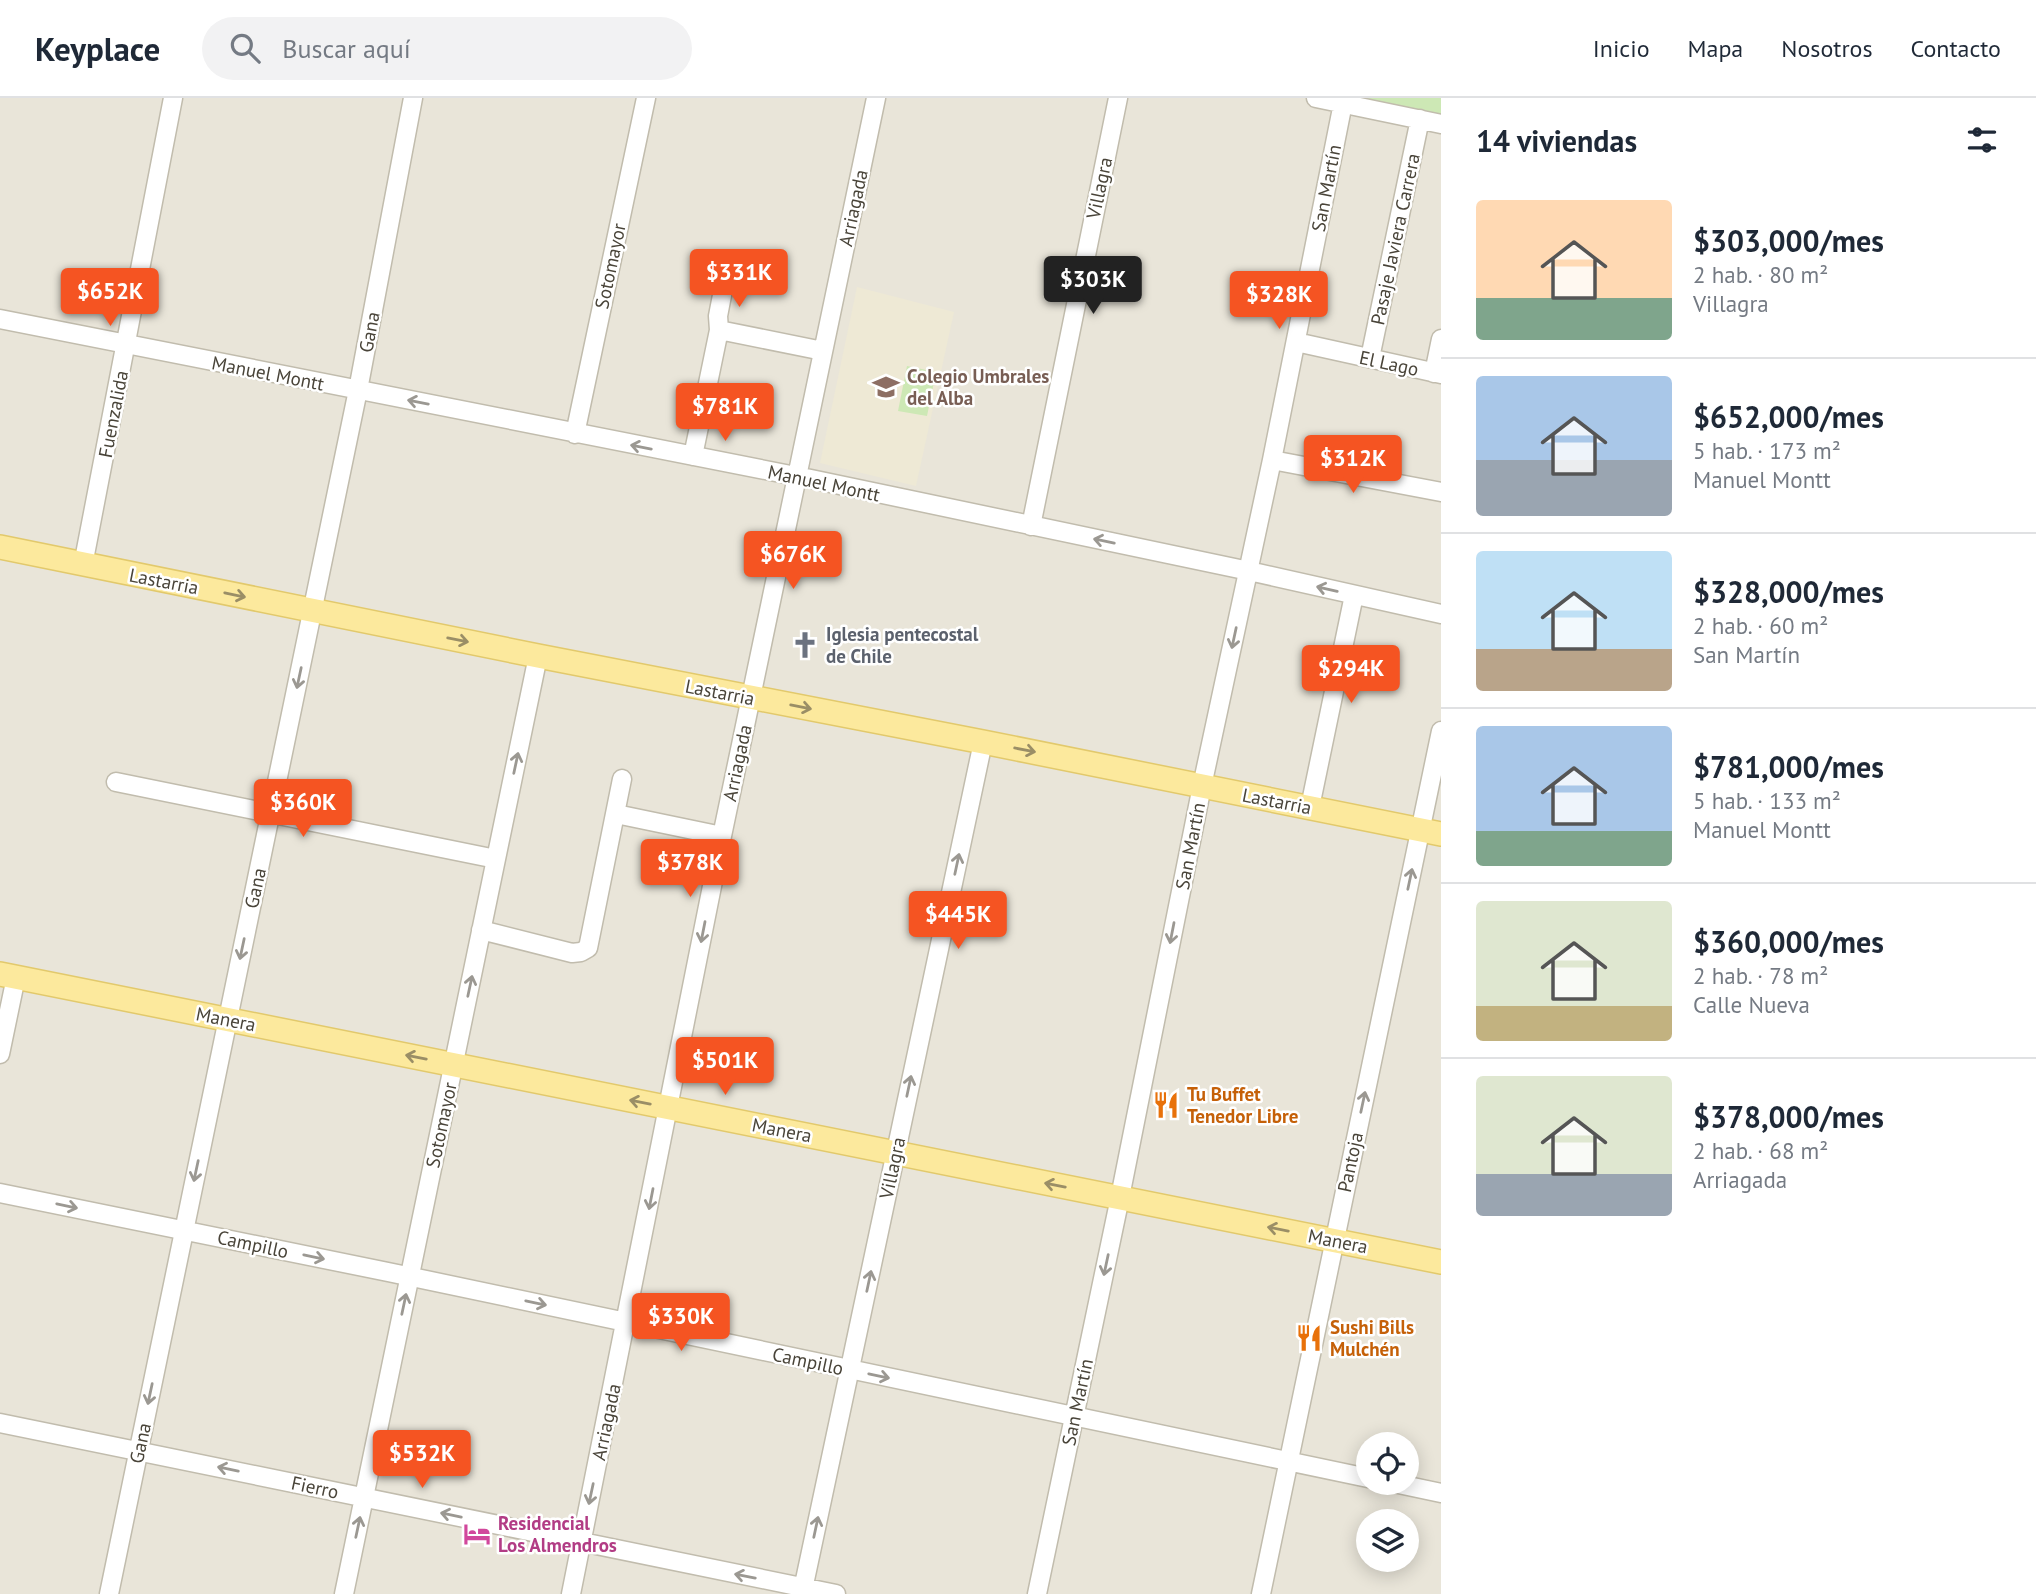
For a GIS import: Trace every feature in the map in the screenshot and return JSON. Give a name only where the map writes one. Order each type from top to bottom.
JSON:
[{"type":"main road","name":"Lastarria","points":[[0,547],[1431,832]]},
{"type":"main road","name":"Manera","points":[[8,976],[1441,1262]]},
{"type":"street","name":"Fuenzalida","points":[[83,565],[173,98]]},
{"type":"street","name":"Gana","points":[[109,1594],[358,390],[413,98]]},
{"type":"street","name":"Sotomayor","points":[[575,434],[646,98]]},
{"type":"street","name":"Arriagada","points":[[571,1594],[722,835],[876,98]]},
{"type":"street","name":"Villagra","points":[[1031,526],[1118,98]]},
{"type":"street","points":[[1316,98],[1343,101],[1441,124]]},
{"type":"street","name":"San Martín","points":[[1037,1594],[1202,786],[1272,460],[1343,101]]},
{"type":"street","name":"Pasaje Javiera Carrera","points":[[1370,358],[1420,119]]},
{"type":"street","points":[[693,456],[719,330],[718,316],[724,285]]},
{"type":"street","name":"Manuel Montt","points":[[0,319],[797,477],[1441,614]]},
{"type":"street","points":[[719,330],[823,351]]},
{"type":"street","points":[[1438,373],[1441,339]]},
{"type":"street","name":"El Lago","points":[[1296,342],[1438,373]]},
{"type":"street","points":[[1272,460],[1441,492]]},
{"type":"street","points":[[1310,807],[1354,595]]},
{"type":"street","name":"Sotomayor","points":[[344,1594],[538,656]]},
{"type":"street","name":"Pantoja","points":[[1261,1594],[1334,1240],[1431,832],[1441,731]]},
{"type":"street","name":"Villagra","points":[[803,1591],[983,742]]},
{"type":"street","points":[[481,930],[572,953],[588,948],[622,779]]},
{"type":"street","points":[[117,782],[496,859]]},
{"type":"street","points":[[616,814],[722,835]]},
{"type":"street","points":[[0,1054],[8,976]]},
{"type":"street","name":"Campillo","points":[[0,1193],[1356,1476]]},
{"type":"street","name":"Fierro","points":[[0,1423],[364,1497],[803,1591],[836,1594]]},
{"type":"street","points":[[1419,1488],[1441,1493]]},
{"type":"shaded area","points":[[0,98],[1441,98],[1441,1594],[0,1594]]},
{"type":"shaded area","name":"Colegio Umbrales del Alba","points":[[857,287],[954,312],[916,486],[820,463]]},
{"type":"green space","points":[[1359,98],[1441,98],[1441,119]]},
{"type":"green space","points":[[907,366],[936,372],[927,416],[898,411]]},
{"type":"place","name":"Colegio Umbrales del Alba","points":[[886,387]]},
{"type":"place","name":"Iglesia pentecostal de Chile","points":[[805,645]]},
{"type":"place","name":"Tu Buffet Tenedor Libre","points":[[1166,1105]]},
{"type":"place","name":"Sushi Bills Mulchén","points":[[1309,1338]]},
{"type":"place","name":"Residencial Los Almendros","points":[[477,1534]]}]
